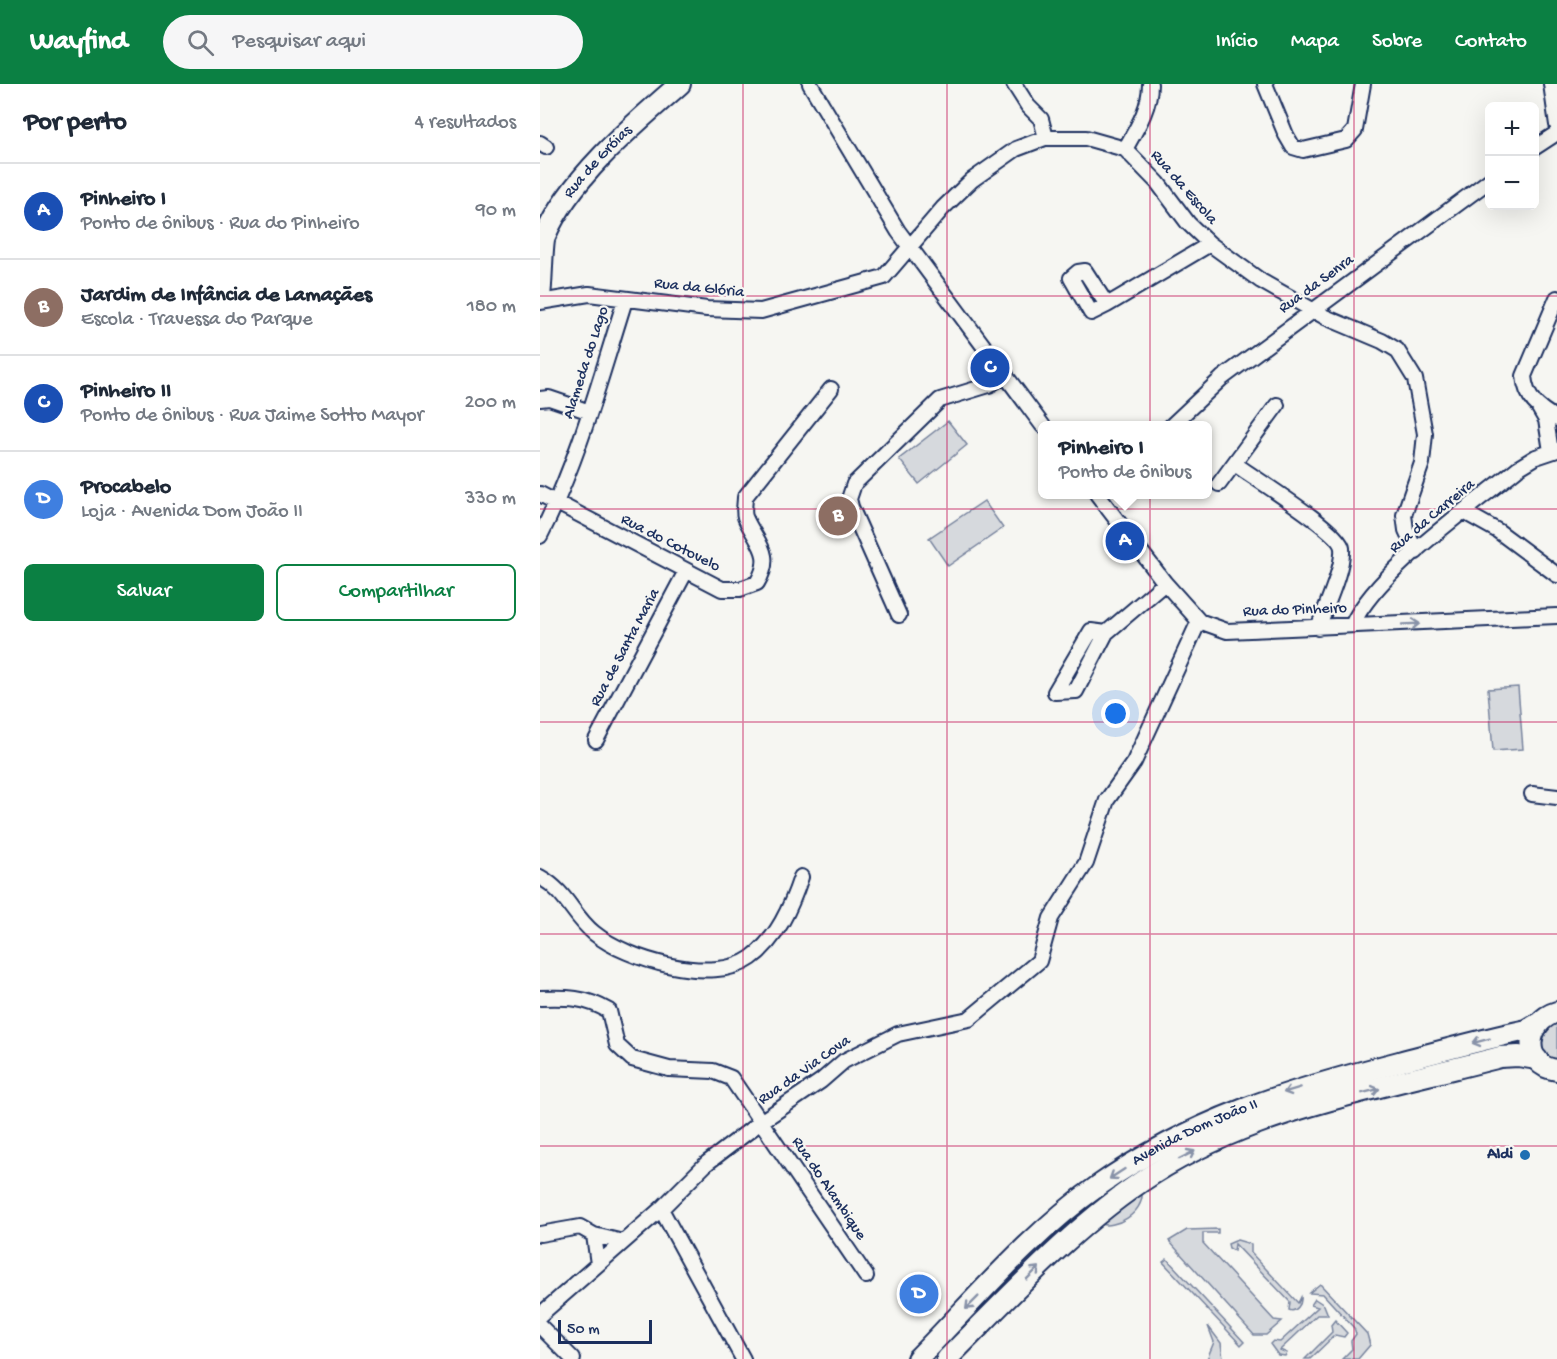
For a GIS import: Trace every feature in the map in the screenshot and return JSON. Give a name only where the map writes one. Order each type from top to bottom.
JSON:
[{"type":"main road","name":"Rua de Gróias","points":[[540,296],[542,237],[573,191],[597,163],[640,119],[680,84]]},
{"type":"main road","name":"Avenida Dom João II","points":[[917,1359],[1036,1239],[1098,1186],[1159,1146],[1220,1117],[1282,1094],[1527,1030],[1549,1014],[1557,1012]]},
{"type":"main road","name":"Avenida Dom João II","points":[[1537,1024],[1531,1037],[1532,1051],[1550,1069]]},
{"type":"main road","name":"Avenida Dom João II","points":[[947,1359],[1053,1252],[1152,1175],[1224,1137],[1296,1110],[1500,1057],[1518,1056],[1550,1069]]},
{"type":"street","points":[[810,84],[910,247],[1039,421]]},
{"type":"street","points":[[1014,84],[1028,106],[1041,119],[1046,138]]},
{"type":"street","points":[[1125,149],[1140,123],[1150,98],[1150,84]]},
{"type":"street","points":[[1264,84],[1293,147],[1304,150],[1346,140],[1355,130],[1363,84]]},
{"type":"street","points":[[1551,84],[1557,125]]},
{"type":"street","points":[[1539,145],[1557,133]]},
{"type":"street","name":"Rua da Escola","points":[[910,247],[943,208],[972,180],[1016,149],[1046,138],[1086,138],[1125,149],[1158,183],[1188,224],[1210,244],[1261,281],[1312,309],[1397,350],[1415,379],[1425,434],[1422,463],[1404,515],[1406,530],[1416,552]]},
{"type":"street","name":"Rua da Senra","points":[[1176,421],[1222,378],[1312,309],[1485,184]]},
{"type":"street","points":[[1107,305],[1210,244]]},
{"type":"street","name":"Rua da Glória","points":[[540,302],[589,294],[625,300],[761,311],[884,277],[910,247]]},
{"type":"street","name":"Rua da Carreira","points":[[1352,625],[1360,609],[1382,583],[1416,552],[1518,468],[1554,451],[1546,420],[1528,394],[1524,376],[1557,298]]},
{"type":"street","name":"Alameda do Lago","points":[[540,536],[556,504],[590,412],[625,300]]},
{"type":"street","points":[[899,615],[851,507],[850,492],[854,484],[940,400],[989,385],[1006,375]]},
{"type":"street","name":"Rua do Cotovelo","points":[[540,495],[722,589],[740,589],[757,583],[765,570],[765,560],[759,540],[744,515],[745,497],[831,389]]},
{"type":"street","points":[[540,399],[549,398],[590,412]]},
{"type":"street","points":[[1220,484],[1277,405]]},
{"type":"street","points":[[1539,408],[1557,419]]},
{"type":"street","points":[[1235,464],[1335,534],[1342,547],[1340,561],[1318,628]]},
{"type":"street","name":"Rua do Pinheiro","points":[[1104,499],[1165,583],[1199,621],[1227,631],[1557,616]]},
{"type":"street","points":[[1464,512],[1498,531],[1557,575]]},
{"type":"street","name":"Rua de Santa Maria","points":[[596,740],[686,571]]},
{"type":"street","points":[[1106,633],[1091,631],[1055,692],[1076,691],[1106,633],[1165,583]]},
{"type":"street","name":"Rua da Via Cova","points":[[540,1315],[661,1209],[707,1163],[762,1121],[862,1051],[898,1034],[969,1019],[1039,961],[1051,918],[1086,863],[1107,800],[1134,762],[1199,621]]},
{"type":"street","points":[[1532,794],[1557,797]]},
{"type":"street","points":[[540,877],[562,892],[585,925],[605,941],[658,962],[705,969],[740,964],[764,945],[787,914],[801,877]]},
{"type":"street","name":"Rua do Alambique","points":[[540,998],[575,996],[594,1002],[609,1011],[617,1045],[632,1059],[669,1069],[713,1071],[731,1078],[866,1276]]},
{"type":"street","points":[[661,1209],[743,1359]]},
{"type":"street","points":[[540,1234],[580,1227],[594,1235],[623,1242]]},
{"type":"street","points":[[594,1235],[598,1264]]},
{"type":"street","points":[[540,1326],[573,1359]]},
{"type":"shaded area","points":[[948,421],[967,445],[919,484],[899,459]]},
{"type":"shaded area","points":[[984,501],[1003,528],[948,566],[929,538]]},
{"type":"shaded area","points":[[1518,687],[1523,749],[1493,751],[1488,689]]},
{"type":"shaded area","points":[[1557,1019],[1557,1062],[1549,1059],[1540,1050],[1541,1031]]},
{"type":"shaded area","points":[[1500,1042],[1502,1051],[1177,1153],[940,1359],[927,1359],[1046,1238],[1103,1191],[1233,1117]]},
{"type":"shaded area","points":[[1142,1193],[1138,1207],[1127,1218],[1112,1224],[1098,1223]]},
{"type":"shaded area","points":[[1218,1229],[1218,1233],[1203,1233],[1203,1243],[1274,1320],[1282,1321],[1266,1335],[1254,1335],[1169,1241],[1187,1230]]},
{"type":"shaded area","points":[[1237,1240],[1251,1244],[1251,1253],[1298,1303],[1301,1297],[1301,1302],[1296,1309],[1289,1310],[1290,1302],[1235,1244],[1234,1251],[1229,1248],[1228,1244]]},
{"type":"shaded area","points":[[1167,1259],[1244,1342],[1241,1345],[1163,1262]]},
{"type":"shaded area","points":[[1320,1284],[1367,1334],[1370,1345],[1358,1359],[1342,1359],[1352,1349],[1351,1341],[1356,1334],[1354,1328],[1323,1294],[1309,1293]]},
{"type":"shaded area","points":[[1315,1299],[1324,1305],[1328,1315],[1317,1315],[1280,1350],[1287,1353],[1285,1356],[1278,1355],[1270,1344],[1273,1341],[1280,1342],[1318,1307],[1311,1305]]},
{"type":"shaded area","points":[[1335,1320],[1347,1333],[1344,1337],[1335,1335],[1310,1359],[1305,1359],[1332,1332],[1331,1325]]},
{"type":"shaded area","points":[[1208,1326],[1221,1343],[1223,1359],[1207,1359],[1214,1342]]},
{"type":"place","name":"Pinheiro II","points":[[990,368]]},
{"type":"place","name":"Jardim de Infância de Lamaçães","points":[[838,516]]},
{"type":"place","name":"Pinheiro I","points":[[1125,541]]},
{"type":"place","name":"Aldi","points":[[1525,1155]]},
{"type":"place","name":"Procabelo","points":[[919,1294]]}]
